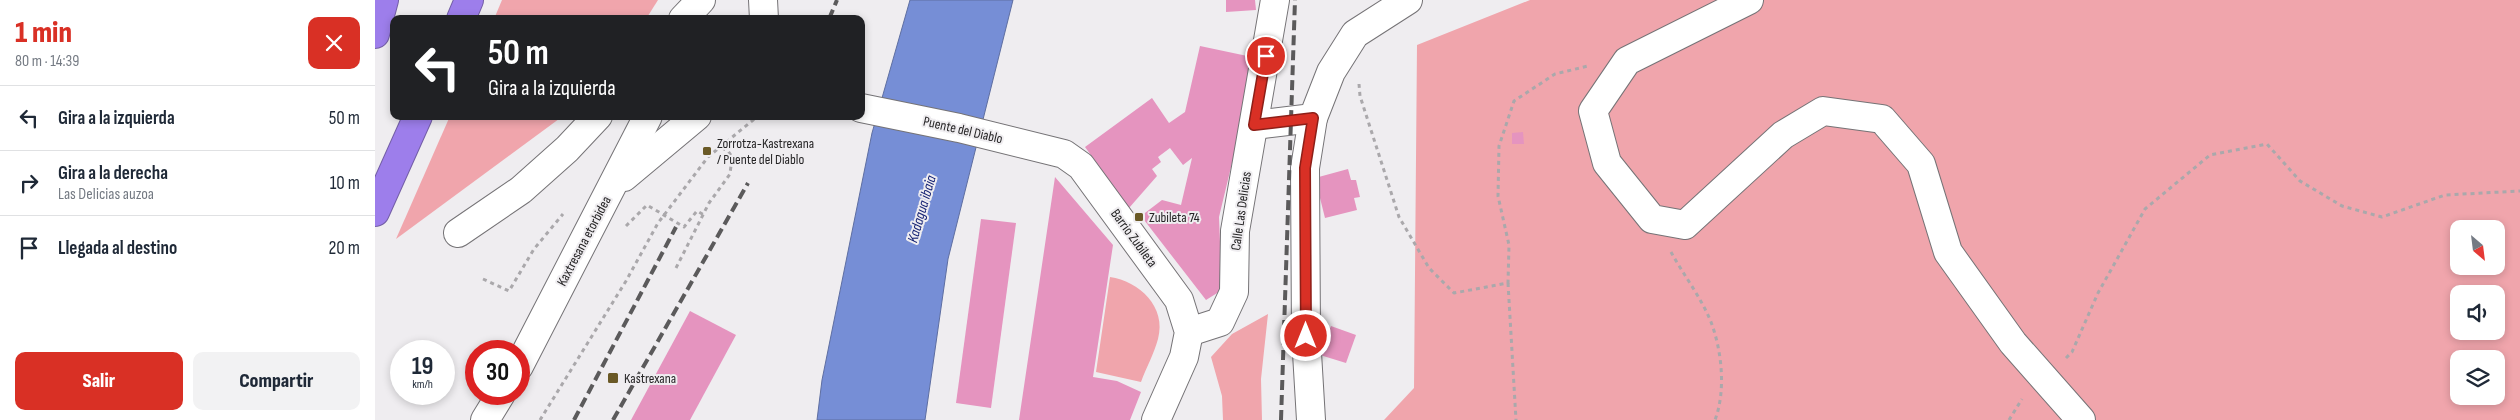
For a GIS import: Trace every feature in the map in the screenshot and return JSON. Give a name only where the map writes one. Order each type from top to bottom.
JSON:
[{"type":"highway","points":[[375,34],[385,0]]},
{"type":"highway","points":[[463,15],[469,0]]},
{"type":"highway","points":[[375,212],[416,120]]},
{"type":"street","points":[[687,15],[701,0]]},
{"type":"street","points":[[699,15],[706,0]]},
{"type":"street","points":[[763,0],[764,15]]},
{"type":"street","name":"Calle Las Delicias","points":[[1189,332],[1220,322],[1234,292],[1235,231],[1275,0]]},
{"type":"street","points":[[1311,420],[1306,336],[1305,168],[1313,118],[1331,72],[1355,34],[1408,0]]},
{"type":"street","points":[[1749,0],[1627,61],[1593,111],[1607,162],[1652,219],[1685,225],[1783,135],[1823,111],[1882,119],[1921,164],[1948,252],[2013,343],[2081,420]]},
{"type":"street","name":"Puente del Diablo","points":[[865,109],[959,128],[1064,154]]},
{"type":"street","points":[[1254,125],[1313,118]]},
{"type":"street","points":[[458,233],[521,190],[567,150],[594,120]]},
{"type":"street","name":"Kaxtresana etorbidea","points":[[530,345],[614,186],[646,120]]},
{"type":"street","points":[[614,186],[692,120]]},
{"type":"street","name":"Barrio Zubileta","points":[[1064,154],[1081,166],[1179,300],[1189,332]]},
{"type":"street","points":[[1155,420],[1184,357],[1189,332]]},
{"type":"street","points":[[485,420],[494,405]]},
{"type":"path","points":[[1516,420],[1516,382],[1507,282],[1509,245],[1497,196],[1499,146],[1514,101],[1555,74],[1590,66],[1621,69]]},
{"type":"path","points":[[1359,78],[1360,96],[1399,217],[1429,268],[1454,293],[1507,282]]},
{"type":"path","points":[[540,420],[626,281],[658,223],[708,157],[753,120]]},
{"type":"path","points":[[2045,379],[2072,352],[2098,293],[2145,209],[2210,155],[2267,144],[2300,181],[2342,206],[2382,217],[2445,195],[2520,191]]},
{"type":"path","points":[[676,268],[709,203],[731,174],[732,157],[728,150],[721,147]]},
{"type":"path","points":[[1652,219],[1711,322],[1721,365],[1721,404],[1715,420]]},
{"type":"shaded area","points":[[502,0],[658,0],[649,15],[496,15]]},
{"type":"shaded area","points":[[1530,0],[2520,0],[2520,420],[1384,420],[1414,388],[1417,45]]},
{"type":"shaded area","points":[[448,120],[558,120],[396,239]]},
{"type":"shaded area","points":[[1110,277],[1131,284],[1140,290],[1154,306],[1158,316],[1160,327],[1158,339],[1141,382],[1096,372]]},
{"type":"shaded area","points":[[1268,314],[1261,379],[1262,420],[1223,420],[1222,396],[1211,357],[1232,334]]},
{"type":"water","name":"Kadagua ibaia","points":[[910,0],[1013,0],[948,259],[925,420],[817,420],[822,380],[872,133]]},
{"type":"building","points":[[1226,0],[1255,0],[1256,10],[1226,12]]},
{"type":"building","points":[[1200,46],[1252,57],[1251,84],[1219,217],[1222,290],[1206,300],[1141,216],[1162,200],[1181,205],[1192,158],[1183,165],[1170,148],[1158,157],[1161,162],[1152,169],[1157,176],[1129,208],[1085,147],[1152,98],[1169,123],[1185,112]]},
{"type":"building","points":[[1523,132],[1524,144],[1512,144],[1512,133]]},
{"type":"building","points":[[1348,169],[1351,180],[1356,180],[1360,197],[1354,198],[1357,210],[1325,218],[1315,178]]},
{"type":"building","points":[[1055,177],[1113,245],[1093,377],[1117,381],[1141,392],[1130,420],[1019,420]]},
{"type":"building","points":[[981,219],[1016,223],[991,408],[956,403]]},
{"type":"building","points":[[690,311],[736,335],[690,420],[631,420]]},
{"type":"building","points":[[1331,326],[1356,335],[1346,363],[1320,355]]},
{"type":"railway","points":[[831,15],[837,0]]},
{"type":"railway","points":[[1281,420],[1295,0]]},
{"type":"railway","points":[[613,420],[748,183]]},
{"type":"railway","points":[[574,420],[676,227]]},
{"type":"place","name":"Zorrotza-Kastrexana / Puente del Diablo","points":[[707,151]]},
{"type":"place","name":"Zubileta 74","points":[[1139,217]]},
{"type":"place","name":"Kastrexana","points":[[613,378]]},
{"type":"route","points":[[1266,56],[1254,125],[1313,118],[1305,168],[1306,336]]}]
